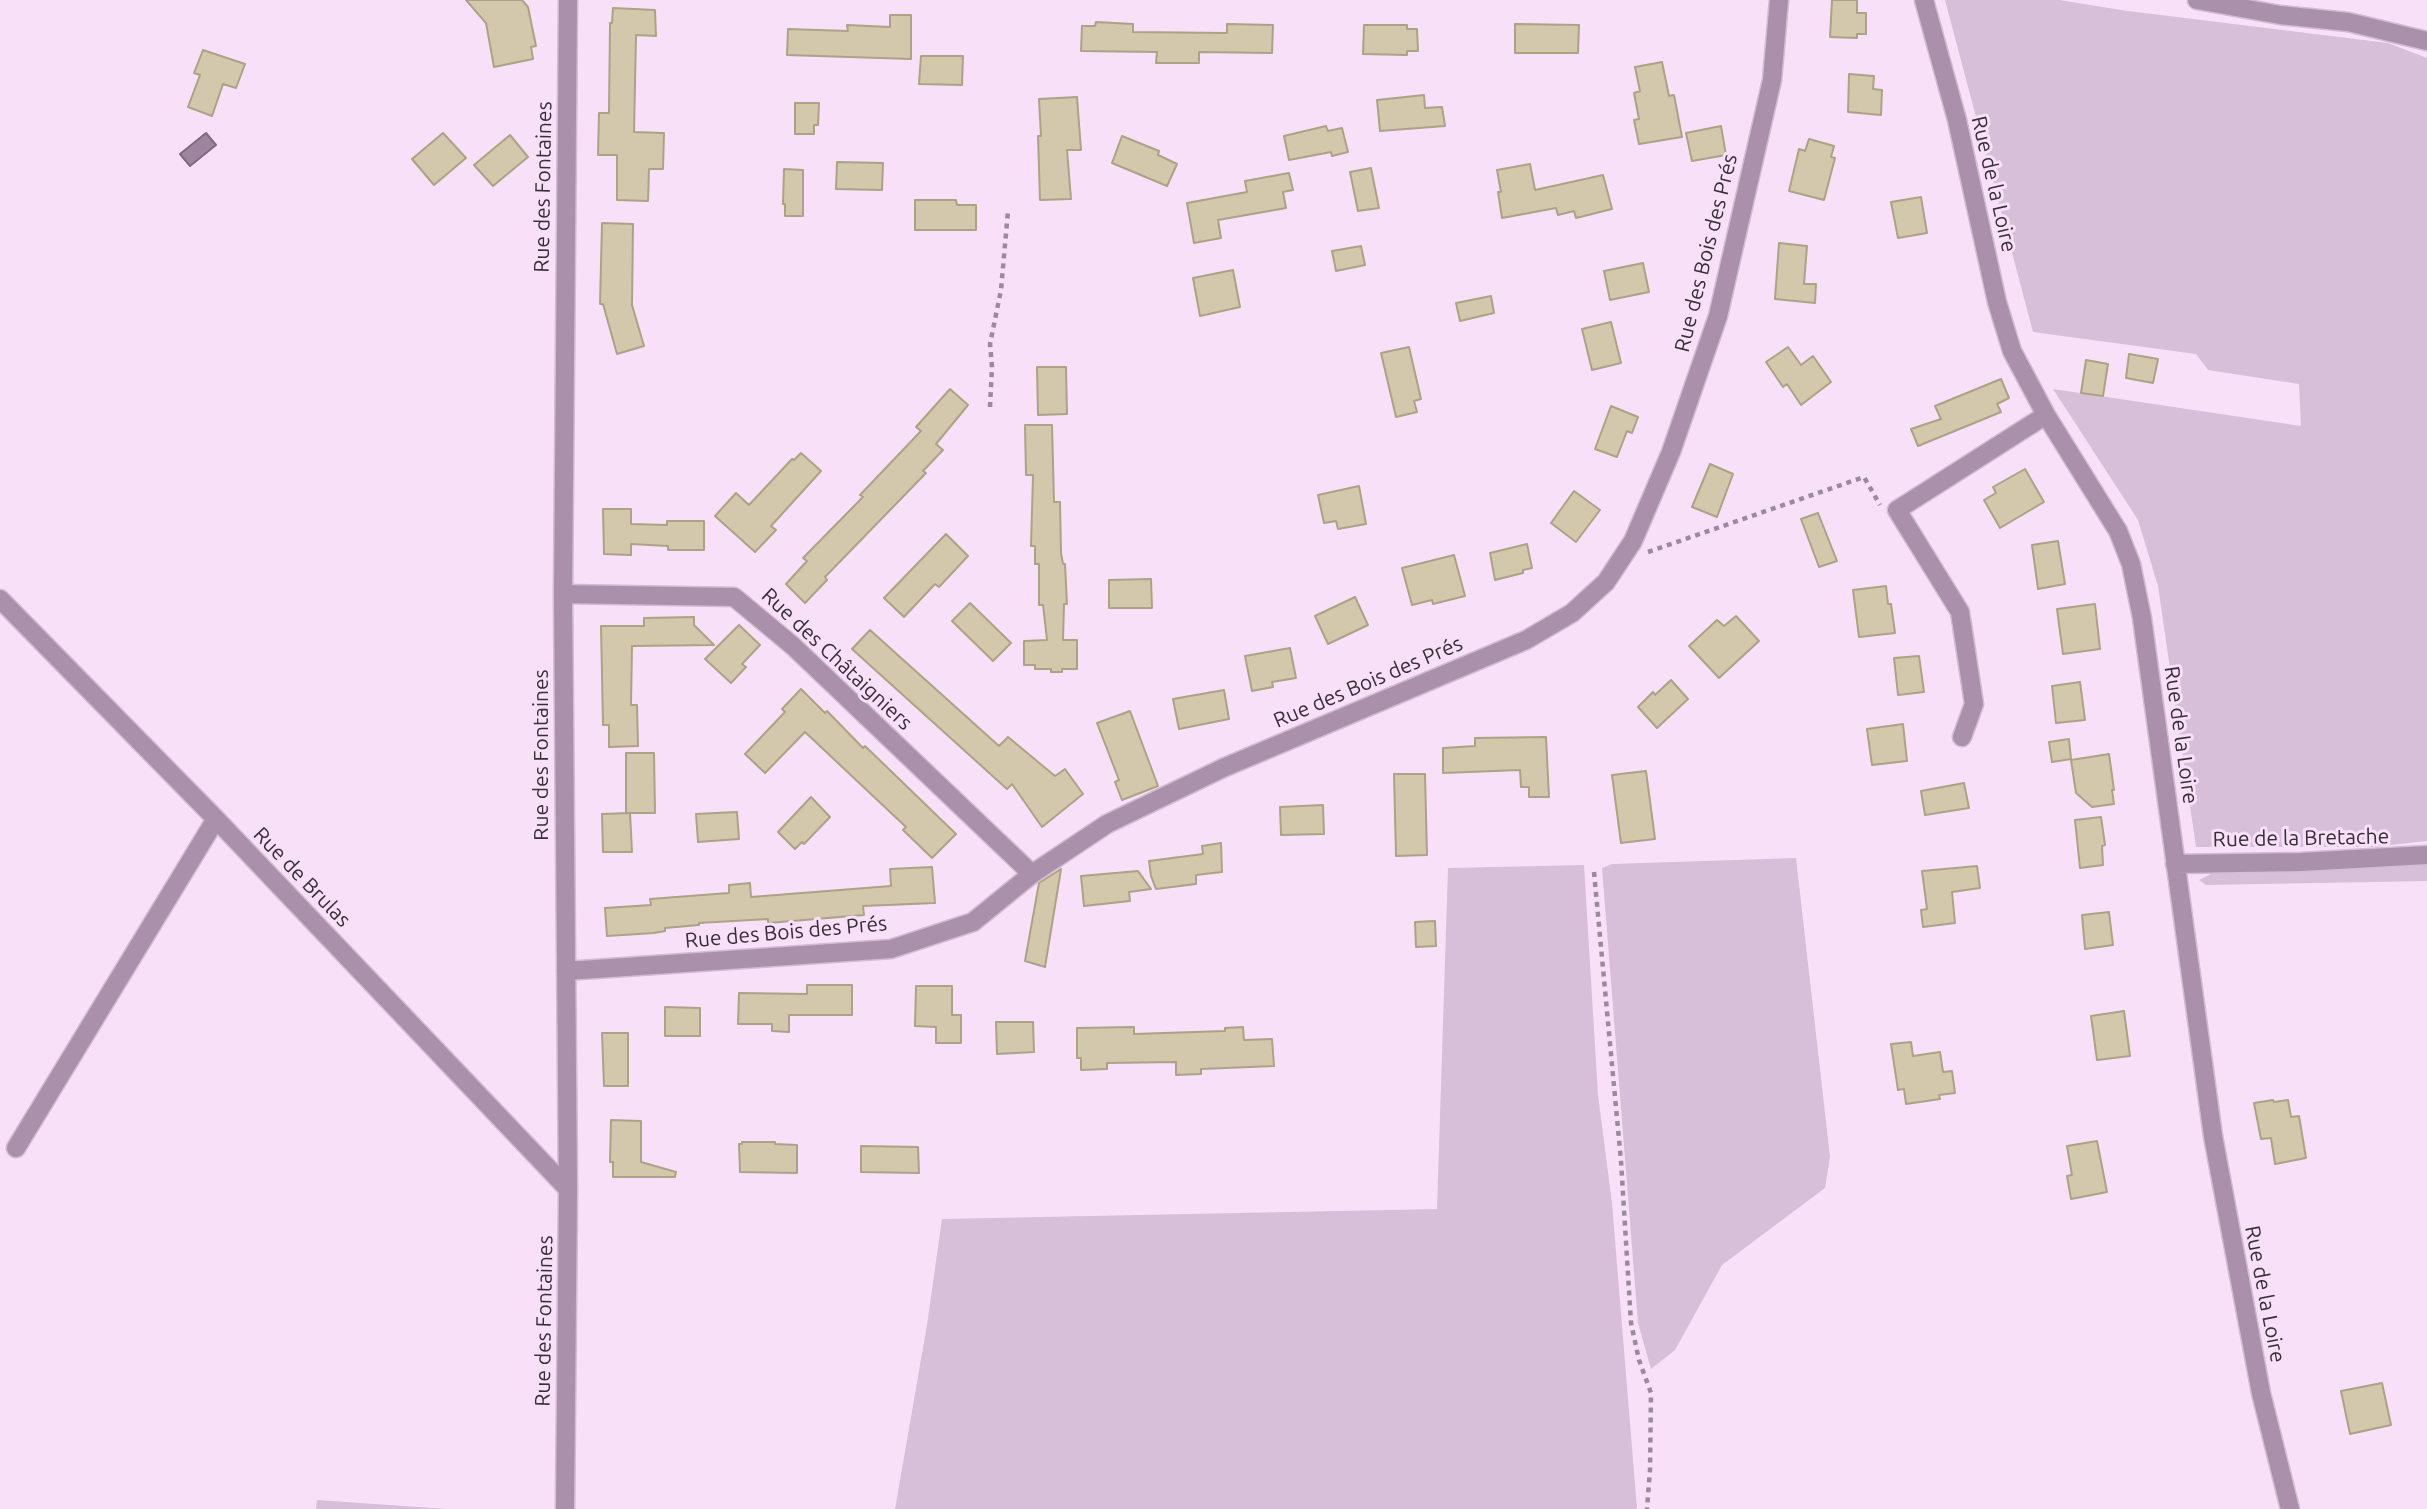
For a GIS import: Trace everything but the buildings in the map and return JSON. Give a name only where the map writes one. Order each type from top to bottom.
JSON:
[{"type":"street","name":"Rue des Fontaines","points":[[565,1509],[568,1189],[563,594],[568,0]]},
{"type":"street","name":"Rue des Bois des Prés","points":[[566,971],[891,949],[973,922],[1032,874],[1107,824],[1223,768],[1526,640],[1572,613],[1606,582],[1633,541],[1671,452],[1718,316],[1772,80],[1779,0]]},
{"type":"street","name":"Rue de la Loire","points":[[1924,0],[1957,120],[1997,302],[2012,351],[2046,415],[2118,531],[2131,564],[2142,618],[2213,1136],[2261,1393],[2290,1509]]},
{"type":"street","points":[[2197,0],[2280,15],[2348,22],[2427,41]]},
{"type":"street","points":[[1962,737],[1974,704],[1960,612],[1897,510],[2046,415]]},
{"type":"street","name":"Rue des Châtaigniers","points":[[563,594],[734,597],[793,646],[1032,874]]},
{"type":"street","name":"Rue de Brulas","points":[[0,598],[216,819],[568,1189]]},
{"type":"street","points":[[16,1148],[216,819]]},
{"type":"street","name":"Rue de la Bretache","points":[[2175,864],[2427,855]]},
{"type":"path","points":[[990,407],[990,344],[1001,290],[1008,211]]},
{"type":"path","points":[[1620,560],[1864,477],[1881,508],[1897,510]]},
{"type":"path","points":[[1594,872],[1621,1161],[1631,1323],[1639,1360],[1651,1394],[1647,1509]]},
{"type":"shaded area","points":[[1945,0],[2059,0],[2388,43],[2427,58],[2427,841],[2373,847],[2196,847],[2158,586],[2138,520],[2053,389],[2301,426],[2299,384],[2208,370],[2196,354],[2033,332]]},
{"type":"shaded area","points":[[206,133],[216,145],[190,166],[180,154]]},
{"type":"shaded area","points":[[1796,858],[1830,1157],[1825,1188],[1722,1265],[1675,1350],[1651,1369],[1638,1323],[1602,868],[1612,864]]},
{"type":"shaded area","points":[[2427,864],[2427,881],[2206,885],[2199,880],[2217,871]]},
{"type":"shaded area","points":[[1584,865],[1598,1095],[1612,1203],[1637,1509],[895,1509],[927,1325],[942,1219],[1437,1209],[1448,868]]},
{"type":"shaded area","points":[[317,1500],[447,1509],[316,1509]]}]
